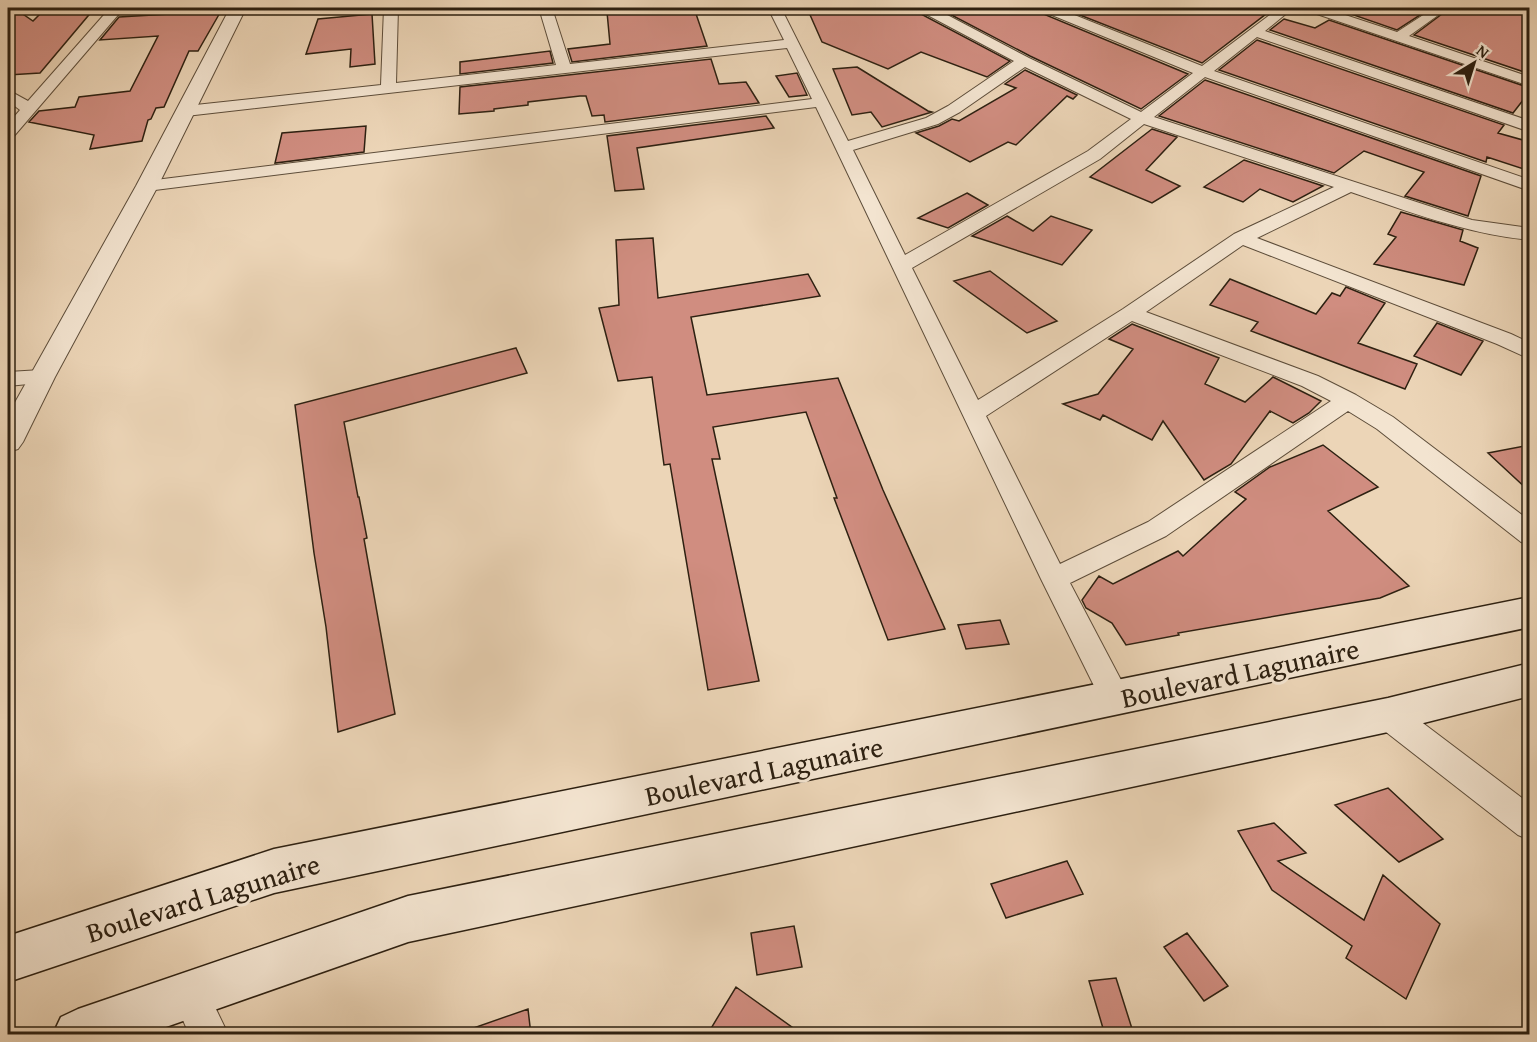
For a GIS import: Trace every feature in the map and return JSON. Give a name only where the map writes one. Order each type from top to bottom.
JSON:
[{"type":"main road","name":"Boulevard Lagunaire","points":[[8,959],[274,871],[1530,612]]},
{"type":"main road","points":[[78,1035],[408,919],[1388,715],[1530,679]]},
{"type":"street","points":[[8,133],[117,8]]},
{"type":"street","points":[[8,442],[41,377],[147,186],[238,8]]},
{"type":"street","points":[[387,88],[391,8]]},
{"type":"street","points":[[545,8],[564,68]]},
{"type":"street","points":[[775,8],[1054,579],[1116,699]]},
{"type":"street","points":[[925,8],[1024,61],[1144,119],[1468,225],[1496,231],[1530,234]]},
{"type":"street","points":[[1047,8],[1204,72],[1530,186]]},
{"type":"street","points":[[901,266],[1074,168],[1144,119],[1287,8]]},
{"type":"street","points":[[1313,8],[1530,82]]},
{"type":"street","points":[[1399,37],[1442,8]]},
{"type":"street","points":[[1255,32],[1530,127]]},
{"type":"street","points":[[186,111],[792,43]]},
{"type":"street","points":[[843,148],[932,121],[954,109],[1024,61]]},
{"type":"street","points":[[8,94],[28,108]]},
{"type":"street","points":[[147,186],[821,102]]},
{"type":"street","points":[[973,413],[1130,313],[1241,237],[1348,187]]},
{"type":"street","points":[[1241,237],[1493,335],[1530,352]]},
{"type":"street","points":[[1130,313],[1310,381],[1348,400],[1385,423],[1530,535]]},
{"type":"street","points":[[8,379],[41,377]]},
{"type":"street","points":[[1054,579],[1157,529],[1348,400]]},
{"type":"street","points":[[1388,715],[1530,825]]},
{"type":"street","points":[[190,995],[209,1035]]},
{"type":"building","points":[[8,8],[14,8],[33,21],[41,13],[93,10],[40,73],[8,75]]},
{"type":"building","points":[[646,8],[694,8],[707,46],[572,62],[568,49],[610,44],[607,12]]},
{"type":"building","points":[[807,8],[917,8],[919,13],[1010,61],[987,77],[921,52],[888,69],[822,42]]},
{"type":"building","points":[[938,8],[1039,8],[1041,13],[1188,74],[1141,109],[1030,56]]},
{"type":"building","points":[[1062,8],[1274,8],[1202,63]]},
{"type":"building","points":[[1354,8],[1431,8],[1397,30],[1345,12]]},
{"type":"building","points":[[1450,8],[1530,8],[1530,74],[1414,35]]},
{"type":"building","points":[[221,11],[198,51],[189,51],[164,107],[156,108],[151,119],[148,120],[142,141],[90,149],[94,135],[29,122],[39,111],[75,107],[79,97],[130,91],[158,36],[100,40],[119,17]]},
{"type":"building","points":[[372,14],[375,64],[350,67],[351,49],[306,54],[318,19]]},
{"type":"building","points":[[1284,19],[1315,28],[1329,20],[1530,88],[1530,91],[1513,113],[1270,30]]},
{"type":"building","points":[[1257,40],[1504,125],[1498,133],[1530,142],[1530,171],[1487,157],[1486,162],[1219,70]]},
{"type":"building","points":[[550,51],[553,63],[460,74],[460,62]]},
{"type":"building","points":[[711,59],[719,84],[746,82],[759,103],[605,122],[604,115],[592,116],[586,96],[580,96],[528,102],[528,105],[494,109],[494,111],[459,114],[460,87]]},
{"type":"building","points":[[857,67],[932,112],[882,127],[871,112],[852,115],[833,69]]},
{"type":"building","points":[[1025,70],[1077,95],[1073,99],[1067,96],[1016,145],[1008,142],[970,162],[916,133],[939,126],[952,119],[959,121],[1016,88],[1005,84]]},
{"type":"building","points":[[797,73],[807,95],[789,97],[776,76]]},
{"type":"building","points":[[1205,80],[1481,176],[1468,216],[1405,196],[1424,172],[1364,151],[1334,173],[1159,116]]},
{"type":"building","points":[[766,116],[774,128],[637,148],[644,189],[615,191],[607,136]]},
{"type":"building","points":[[366,126],[364,152],[275,163],[282,133]]},
{"type":"building","points":[[1152,129],[1177,137],[1146,170],[1180,186],[1152,203],[1090,177]]},
{"type":"building","points":[[1244,160],[1323,186],[1293,202],[1260,189],[1243,202],[1204,187]]},
{"type":"building","points":[[967,193],[988,205],[948,228],[918,218]]},
{"type":"building","points":[[1401,212],[1463,230],[1460,241],[1478,248],[1464,285],[1374,264],[1396,237],[1388,234]]},
{"type":"building","points":[[1007,216],[1033,231],[1051,216],[1092,230],[1062,265],[972,236]]},
{"type":"building","points":[[653,238],[658,298],[808,274],[820,296],[691,317],[707,395],[838,378],[883,490],[945,629],[888,640],[834,498],[837,498],[806,412],[713,427],[720,459],[712,459],[759,681],[708,690],[670,464],[664,465],[652,377],[618,381],[599,308],[619,305],[616,240]]},
{"type":"building","points":[[990,271],[1057,321],[1027,333],[954,281]]},
{"type":"building","points":[[1230,279],[1316,314],[1332,293],[1340,296],[1346,287],[1385,303],[1358,343],[1417,364],[1405,389],[1251,331],[1258,322],[1210,305]]},
{"type":"building","points":[[1437,323],[1483,341],[1461,375],[1414,356]]},
{"type":"building","points":[[1132,324],[1219,358],[1205,384],[1245,402],[1273,377],[1321,401],[1309,413],[1293,423],[1270,411],[1231,464],[1204,480],[1163,421],[1152,440],[1103,415],[1100,420],[1063,404],[1098,394],[1133,349],[1109,339]]},
{"type":"building","points":[[516,348],[527,373],[344,422],[367,538],[364,539],[395,714],[338,732],[295,405]]},
{"type":"building","points":[[1323,445],[1378,487],[1328,511],[1409,586],[1380,598],[1178,633],[1179,635],[1126,645],[1112,623],[1086,608],[1082,600],[1099,576],[1113,584],[1178,551],[1183,556],[1246,499],[1235,492],[1270,467]]},
{"type":"building","points":[[1530,445],[1530,492],[1488,453]]},
{"type":"building","points":[[1000,620],[1009,644],[966,649],[958,625]]},
{"type":"building","points":[[1388,788],[1443,839],[1399,862],[1335,805]]},
{"type":"building","points":[[1274,823],[1306,853],[1278,861],[1364,920],[1383,875],[1440,924],[1406,999],[1346,958],[1352,946],[1272,890],[1238,831]]},
{"type":"building","points":[[1067,861],[1083,894],[1006,918],[991,884]]},
{"type":"building","points":[[794,926],[802,967],[757,975],[751,933]]},
{"type":"building","points":[[1187,933],[1228,986],[1204,1001],[1164,947]]},
{"type":"building","points":[[1116,978],[1134,1035],[1105,1035],[1089,981]]},
{"type":"building","points":[[736,987],[803,1035],[707,1035]]},
{"type":"building","points":[[528,1009],[531,1035],[466,1035],[465,1031]]}]
